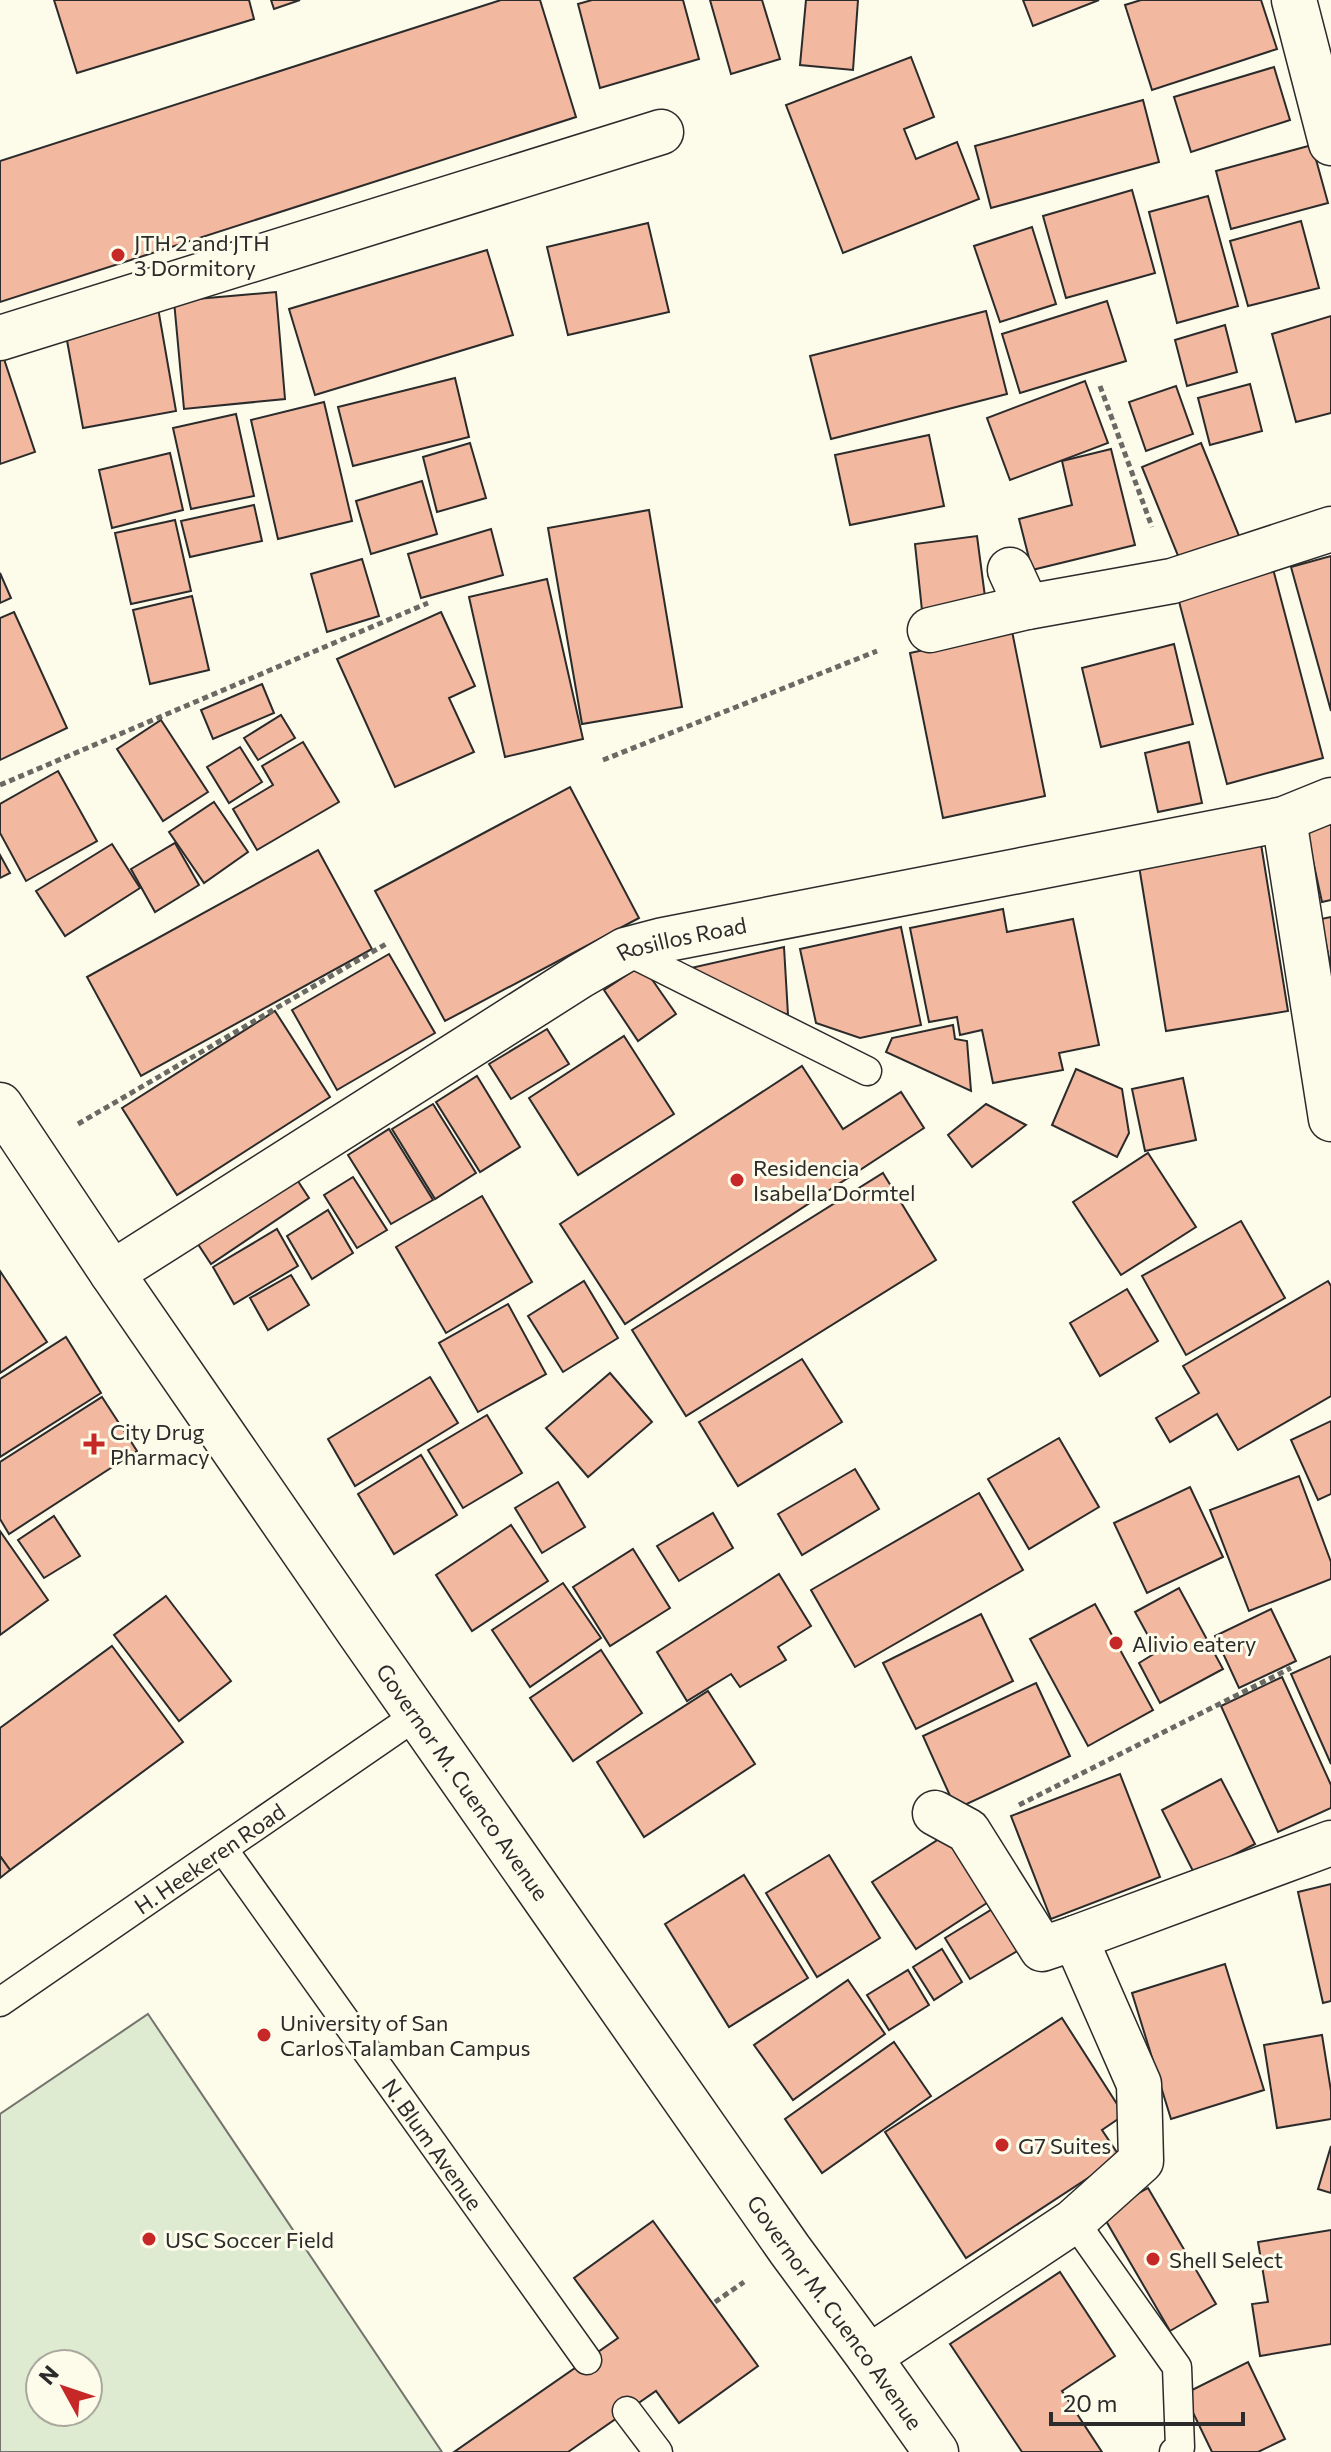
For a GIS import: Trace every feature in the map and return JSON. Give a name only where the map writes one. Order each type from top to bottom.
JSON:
[{"type":"street","points":[[1294,0],[1331,143]]},
{"type":"street","points":[[0,338],[661,132]]},
{"type":"street","points":[[930,630],[1018,588],[1172,581],[1331,529]]},
{"type":"street","name":"Rosillos Road","points":[[112,1273],[625,950],[1284,819],[1331,800]]},
{"type":"street","points":[[1284,819],[1331,1119]]},
{"type":"street","name":"Governor M. Cuenco Avenue","points":[[0,1105],[417,1715],[781,2237],[936,2452]]},
{"type":"street","points":[[952,1822],[1042,1949],[1331,1843]]},
{"type":"street","points":[[869,2357],[1074,2221],[1141,2161],[1139,2084],[1075,1938]]},
{"type":"lane","points":[[625,950],[867,1071]]},
{"type":"lane","name":"H. Heekeren Road","points":[[0,2002],[417,1715]]},
{"type":"lane","name":"N. Blum Avenue","points":[[223,1849],[587,2360]]},
{"type":"lane","points":[[1074,2221],[1177,2367],[1180,2447],[1174,2452]]},
{"type":"lane","points":[[627,2411],[658,2452]]},
{"type":"path","points":[[1100,386],[1172,581]]},
{"type":"path","points":[[0,785],[428,603]]},
{"type":"path","points":[[603,760],[930,630]]},
{"type":"path","points":[[32,1151],[386,944]]},
{"type":"path","points":[[952,1822],[1291,1668]]},
{"type":"green space","name":"USC Soccer Field","points":[[148,2014],[442,2452],[0,2452],[0,2114]]},
{"type":"building","points":[[54,0],[249,0],[254,19],[77,73]]},
{"type":"building","points":[[271,0],[300,0],[274,9]]},
{"type":"building","points":[[501,0],[540,0],[576,117],[0,302],[0,161]]},
{"type":"building","points":[[592,0],[683,0],[699,59],[600,88],[578,4]]},
{"type":"building","points":[[710,0],[762,0],[780,59],[731,74]]},
{"type":"building","points":[[806,0],[858,0],[853,70],[800,65]]},
{"type":"building","points":[[1023,0],[1099,0],[1033,26]]},
{"type":"building","points":[[1141,0],[1261,0],[1277,49],[1152,90],[1125,5]]},
{"type":"building","points":[[911,57],[934,117],[904,129],[916,159],[957,142],[979,199],[843,253],[786,105]]},
{"type":"building","points":[[1274,67],[1290,120],[1191,152],[1174,97]]},
{"type":"building","points":[[1143,100],[1159,162],[991,208],[975,146]]},
{"type":"building","points":[[1312,145],[1328,203],[1231,229],[1216,171]]},
{"type":"building","points":[[1132,190],[1155,273],[1066,298],[1043,216]]},
{"type":"building","points":[[1208,196],[1238,306],[1177,323],[1149,212]]},
{"type":"building","points":[[1301,221],[1319,288],[1248,306],[1230,241]]},
{"type":"building","points":[[648,223],[669,312],[568,335],[547,247]]},
{"type":"building","points":[[1032,227],[1056,304],[1000,322],[974,246]]},
{"type":"building","points":[[487,250],[513,335],[315,395],[289,309]]},
{"type":"building","points":[[276,292],[285,399],[184,409],[174,301]]},
{"type":"building","points":[[1107,301],[1126,361],[1020,393],[1002,334]]},
{"type":"building","points":[[158,308],[176,411],[83,428],[64,324]]},
{"type":"building","points":[[986,311],[1007,394],[831,439],[810,356]]},
{"type":"building","points":[[1331,316],[1331,413],[1296,422],[1272,334]]},
{"type":"building","points":[[1225,325],[1237,372],[1187,386],[1175,340]]},
{"type":"building","points":[[3,356],[35,452],[0,464],[0,357]]},
{"type":"building","points":[[455,378],[469,437],[353,466],[338,407]]},
{"type":"building","points":[[1085,381],[1108,443],[1010,480],[987,418]]},
{"type":"building","points":[[1250,384],[1262,431],[1210,445],[1198,398]]},
{"type":"building","points":[[1176,386],[1193,434],[1146,451],[1129,402]]},
{"type":"building","points":[[324,402],[352,521],[278,539],[251,420]]},
{"type":"building","points":[[236,414],[254,496],[191,509],[173,428]]},
{"type":"building","points":[[929,435],[944,506],[850,525],[835,455]]},
{"type":"building","points":[[470,443],[486,498],[437,512],[423,457]]},
{"type":"building","points":[[1201,443],[1244,548],[1185,573],[1142,467]]},
{"type":"building","points":[[1111,449],[1135,545],[1032,570],[1019,519],[1072,505],[1062,461]]},
{"type":"building","points":[[170,453],[183,510],[112,528],[99,470]]},
{"type":"building","points":[[422,481],[437,534],[371,554],[356,501]]},
{"type":"building","points":[[254,505],[262,541],[190,557],[181,521]]},
{"type":"building","points":[[649,510],[682,707],[582,724],[548,528]]},
{"type":"building","points":[[175,520],[191,591],[131,604],[115,533]]},
{"type":"building","points":[[491,529],[503,575],[421,598],[408,554]]},
{"type":"building","points":[[977,536],[987,612],[923,620],[915,544]]},
{"type":"building","points":[[1331,556],[1331,711],[1291,567]]},
{"type":"building","points":[[362,559],[379,616],[327,632],[311,574]]},
{"type":"building","points":[[1272,565],[1323,758],[1227,784],[1176,590]]},
{"type":"building","points":[[0,573],[11,598],[0,603]]},
{"type":"building","points":[[547,579],[583,739],[505,757],[469,597]]},
{"type":"building","points":[[192,596],[209,670],[150,684],[133,610]]},
{"type":"building","points":[[14,612],[67,728],[0,760],[0,618]]},
{"type":"building","points":[[441,612],[475,686],[449,698],[474,752],[395,787],[337,659]]},
{"type":"building","points":[[1012,631],[1045,796],[943,818],[910,653]]},
{"type":"building","points":[[1174,644],[1193,724],[1101,747],[1082,668]]},
{"type":"building","points":[[262,684],[274,713],[213,739],[201,710]]},
{"type":"building","points":[[281,715],[295,738],[258,760],[244,738]]},
{"type":"building","points":[[161,720],[208,792],[163,821],[117,749]]},
{"type":"building","points":[[303,742],[339,802],[257,850],[233,809],[273,785],[262,766]]},
{"type":"building","points":[[1189,742],[1202,803],[1158,812],[1145,753]]},
{"type":"building","points":[[240,747],[262,782],[229,803],[207,767]]},
{"type":"building","points":[[58,771],[97,841],[26,881],[0,833],[0,804]]},
{"type":"building","points":[[570,787],[639,918],[445,1021],[375,891]]},
{"type":"building","points":[[214,802],[248,852],[204,883],[169,832]]},
{"type":"building","points":[[1331,814],[1331,900],[1322,902],[1304,820]]},
{"type":"building","points":[[175,843],[199,885],[155,912],[131,869]]},
{"type":"building","points":[[112,844],[140,888],[65,936],[36,891]]},
{"type":"building","points":[[1261,844],[1288,1011],[1166,1031],[1139,866]]},
{"type":"building","points":[[318,850],[372,949],[141,1076],[87,977]]},
{"type":"building","points":[[0,855],[10,873],[0,878]]},
{"type":"building","points":[[1003,909],[1007,932],[1073,919],[1099,1045],[1059,1053],[1063,1070],[993,1083],[982,1030],[960,1035],[957,1017],[929,1022],[910,928]]},
{"type":"building","points":[[1331,917],[1331,969],[1321,919]]},
{"type":"building","points":[[901,927],[921,1025],[860,1038],[816,1023],[800,949]]},
{"type":"building","points":[[784,947],[788,1015],[682,970]]},
{"type":"building","points":[[389,954],[435,1033],[337,1090],[292,1010]]},
{"type":"building","points":[[642,965],[676,1014],[638,1041],[604,990]]},
{"type":"building","points":[[275,1011],[330,1097],[177,1195],[122,1108]]},
{"type":"building","points":[[953,1025],[955,1039],[967,1041],[971,1091],[886,1052],[892,1038]]},
{"type":"building","points":[[547,1029],[569,1064],[511,1099],[489,1064]]},
{"type":"building","points":[[624,1036],[674,1114],[578,1175],[529,1098]]},
{"type":"building","name":"Residencia Isabella Dormtel","points":[[802,1066],[843,1129],[901,1092],[924,1128],[625,1324],[560,1224]]},
{"type":"building","points":[[1076,1069],[1122,1089],[1129,1133],[1117,1157],[1052,1125]]},
{"type":"building","points":[[477,1076],[520,1147],[480,1172],[436,1102]]},
{"type":"building","points":[[1183,1078],[1196,1140],[1145,1151],[1132,1089]]},
{"type":"building","points":[[433,1104],[476,1173],[435,1199],[392,1129]]},
{"type":"building","points":[[986,1104],[1026,1125],[972,1167],[948,1135]]},
{"type":"building","points":[[389,1129],[433,1200],[391,1224],[348,1155]]},
{"type":"building","points":[[1148,1153],[1196,1227],[1121,1275],[1073,1202]]},
{"type":"building","points":[[290,1169],[309,1198],[211,1264],[192,1235]]},
{"type":"building","points":[[883,1173],[936,1260],[686,1416],[632,1330]]},
{"type":"building","points":[[353,1177],[387,1230],[357,1248],[324,1195]]},
{"type":"building","points":[[482,1196],[532,1282],[446,1333],[396,1247]]},
{"type":"building","points":[[328,1210],[353,1253],[312,1279],[287,1236]]},
{"type":"building","points":[[1241,1221],[1285,1298],[1186,1355],[1142,1276]]},
{"type":"building","points":[[277,1229],[298,1266],[234,1304],[213,1267]]},
{"type":"building","points":[[0,1271],[47,1342],[0,1373]]},
{"type":"building","points":[[291,1275],[309,1305],[268,1330],[250,1298]]},
{"type":"building","points":[[584,1281],[618,1338],[563,1372],[528,1316]]},
{"type":"building","points":[[1328,1281],[1331,1286],[1331,1396],[1238,1450],[1217,1414],[1170,1442],[1156,1418],[1199,1393],[1183,1366]]},
{"type":"building","points":[[1127,1289],[1158,1341],[1100,1376],[1070,1323]]},
{"type":"building","points":[[508,1304],[546,1374],[478,1412],[439,1343]]},
{"type":"building","points":[[66,1337],[101,1393],[0,1457],[0,1379]]},
{"type":"building","points":[[802,1359],[842,1422],[738,1486],[699,1422]]},
{"type":"building","points":[[610,1373],[652,1422],[588,1477],[546,1428]]},
{"type":"building","points":[[430,1377],[458,1423],[355,1486],[328,1439]]},
{"type":"building","points":[[102,1397],[137,1451],[9,1534],[0,1519],[0,1462]]},
{"type":"building","points":[[487,1415],[522,1473],[463,1508],[428,1450]]},
{"type":"building","points":[[1331,1421],[1331,1494],[1318,1500],[1291,1440]]},
{"type":"building","points":[[1059,1438],[1099,1507],[1029,1549],[988,1479]]},
{"type":"building","points":[[421,1455],[457,1515],[394,1554],[358,1494]]},
{"type":"building","points":[[855,1469],[879,1509],[802,1555],[778,1514]]},
{"type":"building","points":[[1299,1476],[1331,1562],[1331,1579],[1249,1611],[1210,1510]]},
{"type":"building","points":[[558,1482],[585,1527],[542,1553],[515,1508]]},
{"type":"building","points":[[1190,1487],[1223,1557],[1147,1593],[1114,1523]]},
{"type":"building","points":[[979,1493],[1023,1570],[855,1667],[811,1590]]},
{"type":"building","points":[[713,1513],[733,1548],[679,1581],[657,1546]]},
{"type":"building","points":[[54,1516],[80,1556],[44,1578],[18,1540]]},
{"type":"building","points":[[511,1525],[548,1581],[472,1631],[436,1575]]},
{"type":"building","points":[[0,1531],[48,1600],[0,1635]]},
{"type":"building","points":[[633,1549],[670,1608],[610,1646],[573,1587]]},
{"type":"building","points":[[779,1574],[811,1626],[778,1647],[786,1660],[740,1687],[731,1674],[687,1701],[657,1652]]},
{"type":"building","points":[[563,1583],[601,1638],[530,1687],[492,1630]]},
{"type":"building","points":[[1179,1588],[1223,1669],[1160,1703],[1139,1663],[1157,1652],[1135,1612]]},
{"type":"building","points":[[166,1596],[231,1681],[179,1721],[114,1635]]},
{"type":"building","points":[[1095,1604],[1153,1710],[1088,1746],[1030,1639]]},
{"type":"building","points":[[1271,1609],[1296,1661],[1239,1688],[1215,1636]]},
{"type":"building","points":[[981,1614],[1013,1681],[916,1729],[883,1663]]},
{"type":"building","points":[[112,1646],[183,1742],[10,1870],[0,1856],[0,1728]]},
{"type":"building","points":[[601,1650],[642,1713],[573,1761],[530,1698]]},
{"type":"building","points":[[1331,1656],[1331,1764],[1291,1674]]},
{"type":"building","points":[[1282,1677],[1331,1785],[1331,1808],[1278,1832],[1221,1706]]},
{"type":"building","points":[[1036,1683],[1070,1756],[956,1809],[923,1736]]},
{"type":"building","points":[[708,1691],[755,1764],[644,1837],[597,1762]]},
{"type":"building","points":[[1120,1774],[1160,1877],[1051,1919],[1011,1816]]},
{"type":"building","points":[[1221,1779],[1255,1844],[1195,1875],[1162,1810]]},
{"type":"building","points":[[950,1832],[993,1899],[916,1949],[872,1882]]},
{"type":"building","points":[[829,1855],[880,1938],[817,1977],[766,1893]]},
{"type":"building","points":[[0,1856],[10,1870],[0,1878]]},
{"type":"building","points":[[744,1875],[808,1978],[729,2027],[665,1924]]},
{"type":"building","points":[[1331,1884],[1331,2001],[1323,2003],[1298,1892]]},
{"type":"building","points":[[999,1905],[1024,1947],[970,1979],[945,1938]]},
{"type":"building","points":[[942,1949],[962,1982],[934,2000],[913,1967]]},
{"type":"building","points":[[1225,1964],[1264,2090],[1171,2119],[1132,1993]]},
{"type":"building","points":[[908,1970],[929,2005],[889,2030],[867,1995]]},
{"type":"building","points":[[848,1980],[885,2034],[793,2100],[754,2045]]},
{"type":"building","name":"G7 Suites","points":[[1062,2018],[1124,2115],[1102,2130],[1120,2157],[966,2258],[885,2132]]},
{"type":"building","points":[[1322,2035],[1331,2091],[1331,2119],[1277,2128],[1264,2045]]},
{"type":"building","points":[[894,2042],[931,2096],[822,2173],[785,2119]]},
{"type":"building","points":[[1331,2146],[1331,2193],[1318,2189]]},
{"type":"building","points":[[1148,2188],[1216,2304],[1170,2331],[1102,2214]]},
{"type":"building","points":[[653,2221],[758,2366],[679,2423],[656,2391],[568,2452],[454,2452],[618,2338],[574,2278]]},
{"type":"building","points":[[1331,2230],[1331,2344],[1260,2356],[1252,2304],[1268,2302],[1258,2242]]},
{"type":"building","points":[[1060,2272],[1115,2356],[1062,2391],[1102,2452],[1022,2452],[950,2344]]},
{"type":"building","points":[[1248,2362],[1285,2439],[1258,2452],[1212,2452],[1184,2394]]},
{"type":"place","name":"JTH 2 and JTH 3 Dormitory","points":[[118,255]]},
{"type":"place","name":"Residencia Isabella Dormtel","points":[[737,1180]]},
{"type":"place","name":"City Drug Pharmacy","points":[[94,1444]]},
{"type":"place","name":"Alivio eatery","points":[[1116,1643]]},
{"type":"place","name":"University of San Carlos Talamban Campus","points":[[264,2035]]},
{"type":"place","name":"G7 Suites","points":[[1002,2145]]},
{"type":"place","name":"USC Soccer Field","points":[[149,2239]]},
{"type":"place","name":"Shell Select","points":[[1153,2259]]}]
